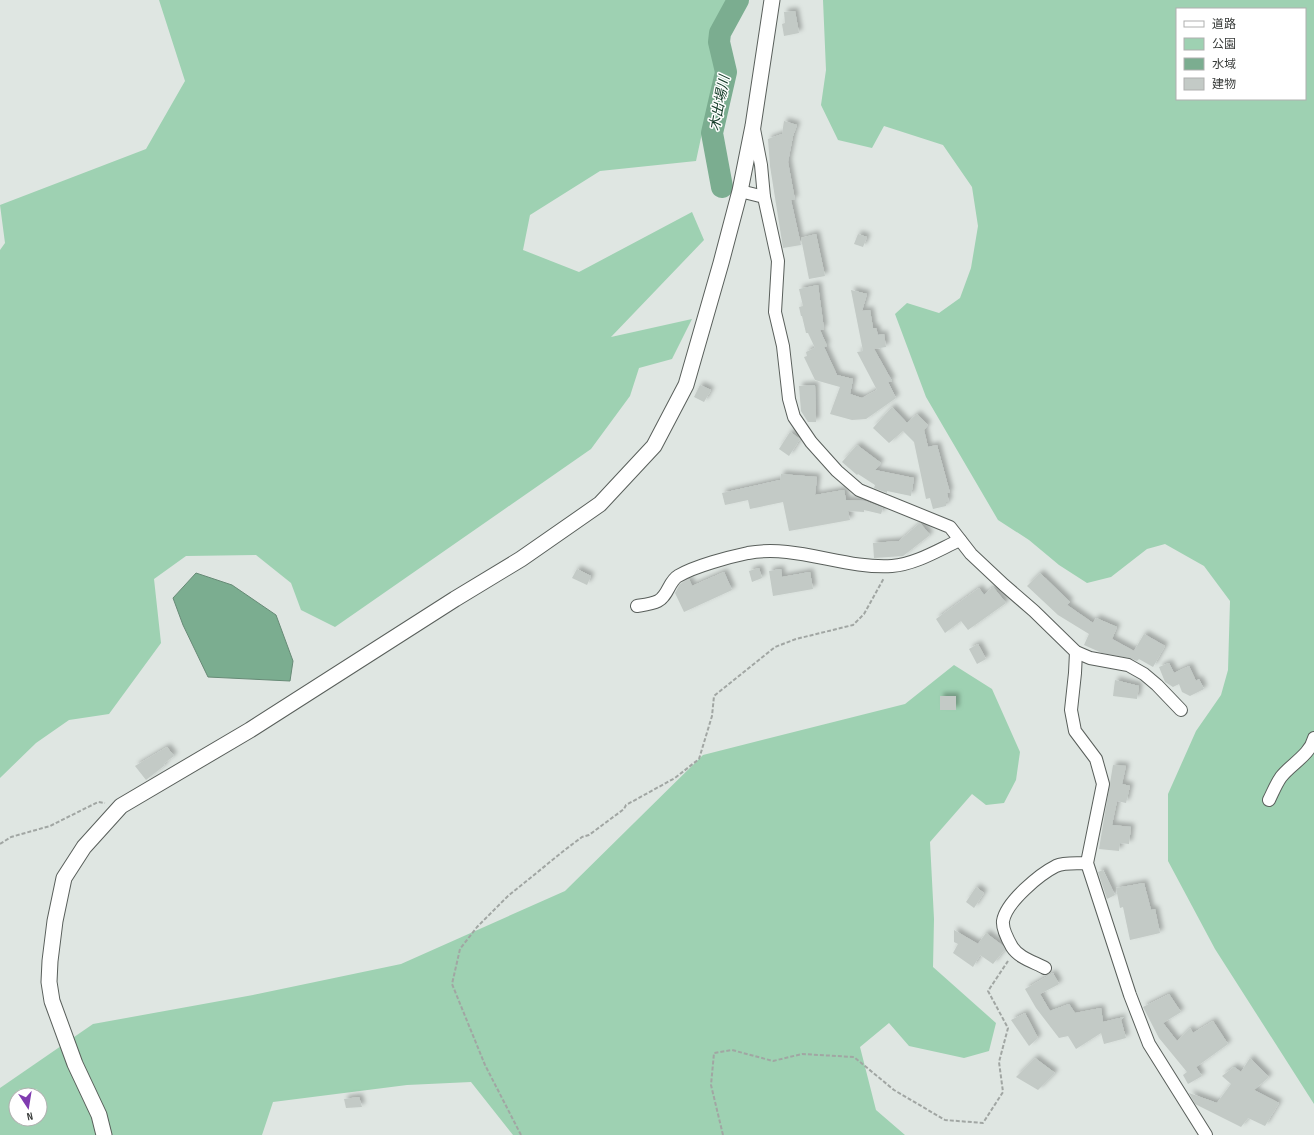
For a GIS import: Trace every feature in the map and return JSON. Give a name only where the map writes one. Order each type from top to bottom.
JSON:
[{"type":"street","points":[[104,1135],[98,1114],[75,1064],[52,1001],[49,982],[54,921],[64,878],[84,847],[121,806],[250,730],[455,599],[521,559],[600,504],[654,446],[686,385],[740,191],[754,126],[772,0]]},
{"type":"street","points":[[754,126],[761,165],[764,197],[778,260],[775,312],[783,346],[789,399],[794,417],[811,442],[837,470],[859,490],[950,527],[960,540],[1004,585],[1034,611],[1076,652],[1090,658],[1128,665],[1144,674],[1157,685],[1181,710]]},
{"type":"street","points":[[740,191],[764,197]]},
{"type":"street","points":[[637,606],[658,601],[677,576],[724,559],[748,553],[769,550],[798,553],[865,566],[892,566],[912,562],[960,540]]},
{"type":"street","points":[[1076,652],[1071,710],[1075,731],[1096,759],[1103,784],[1087,863],[1125,981],[1149,1044],[1206,1135]]},
{"type":"street","points":[[1269,800],[1282,777],[1313,744],[1314,738]]},
{"type":"street","points":[[1045,968],[1021,956],[1016,951],[1006,934],[1003,921],[1008,910],[1026,888],[1057,866],[1087,863]]},
{"type":"path","points":[[521,1135],[485,1065],[452,984],[460,949],[477,927],[508,896],[566,849],[582,837],[590,835],[624,809],[626,805],[674,778],[699,759],[712,716],[714,696],[775,647],[796,639],[853,625],[864,614],[892,566]]},
{"type":"path","points":[[0,844],[11,837],[50,826],[98,802],[121,806]]},
{"type":"path","points":[[723,1135],[711,1085],[714,1053],[732,1050],[773,1061],[802,1054],[854,1057],[894,1090],[945,1120],[983,1123],[1003,1092],[999,1062],[1008,1028],[988,991],[1016,951]]},
{"type":"green space","points":[[159,0],[726,0],[723,35],[696,161],[600,171],[530,215],[523,250],[579,272],[692,212],[704,240],[611,337],[692,319],[672,359],[639,368],[630,396],[591,449],[335,627],[301,610],[291,583],[256,555],[186,556],[154,579],[161,643],[109,714],[69,720],[36,743],[0,778],[0,250],[5,243],[0,205],[146,149],[185,81]]},
{"type":"green space","points":[[823,0],[1314,0],[1314,1104],[1215,949],[1168,861],[1168,794],[1196,731],[1221,695],[1228,670],[1230,601],[1204,566],[1165,544],[1147,549],[1111,577],[1087,583],[1059,565],[1029,540],[998,520],[926,397],[895,314],[907,303],[939,313],[960,298],[971,268],[978,226],[972,187],[943,145],[884,126],[872,148],[838,140],[821,105],[826,70]]},
{"type":"green space","points":[[954,665],[992,689],[1020,752],[1016,780],[1004,803],[986,805],[972,794],[930,842],[934,919],[933,967],[996,1023],[989,1051],[964,1058],[909,1046],[889,1023],[860,1047],[876,1110],[905,1135],[513,1135],[471,1082],[407,1085],[273,1102],[262,1135],[0,1135],[0,1088],[93,1024],[253,995],[401,964],[565,891],[703,755],[905,704]]},
{"type":"water","points":[[196,573],[232,585],[276,615],[293,661],[290,681],[208,677],[183,625],[173,598]]},
{"type":"building","points":[[795,11],[799,33],[784,36],[782,24],[785,23],[784,12]]},
{"type":"building","points":[[784,121],[797,125],[793,136],[788,162],[795,200],[791,200],[801,245],[783,248],[770,166],[768,139],[782,134]]},
{"type":"building","points":[[816,234],[825,276],[809,279],[801,238]]},
{"type":"building","points":[[858,234],[867,237],[863,247],[854,244]]},
{"type":"building","points":[[818,285],[824,329],[820,330],[827,346],[824,347],[837,375],[853,379],[850,394],[862,398],[877,390],[857,352],[863,351],[851,290],[867,294],[862,311],[870,310],[873,328],[876,328],[878,335],[884,334],[886,347],[874,349],[892,381],[888,382],[896,398],[866,419],[852,420],[830,414],[840,387],[815,380],[804,357],[807,356],[806,352],[815,348],[808,333],[806,333],[801,316],[799,307],[803,306],[799,289]]},
{"type":"building","points":[[700,385],[711,390],[704,402],[694,397]]},
{"type":"building","points":[[815,385],[816,422],[808,422],[801,411],[799,386]]},
{"type":"building","points":[[892,407],[907,423],[917,414],[928,425],[924,430],[928,447],[937,445],[950,493],[947,493],[949,502],[946,502],[946,506],[933,509],[930,498],[926,499],[914,442],[903,431],[889,443],[873,428]]},
{"type":"building","points":[[790,432],[800,439],[789,456],[779,449]]},
{"type":"building","points":[[857,445],[881,463],[875,470],[914,478],[911,496],[887,491],[887,493],[874,488],[875,485],[858,474],[857,475],[842,462]]},
{"type":"building","points":[[781,474],[817,477],[815,495],[844,490],[846,500],[865,501],[883,508],[881,514],[864,510],[864,512],[848,511],[850,520],[789,531],[783,502],[750,509],[748,500],[725,505],[722,493],[780,480]]},
{"type":"building","points":[[920,523],[930,535],[903,556],[874,558],[873,543],[899,541]]},
{"type":"building","points":[[759,568],[762,578],[752,582],[749,571]]},
{"type":"building","points":[[577,569],[591,576],[587,585],[572,578]]},
{"type":"building","points":[[781,569],[782,577],[810,572],[813,589],[773,596],[769,571]]},
{"type":"building","points":[[724,572],[732,590],[684,612],[675,593],[680,584],[689,579],[692,586]]},
{"type":"building","points":[[1040,573],[1070,602],[1067,605],[1093,623],[1096,618],[1117,627],[1112,639],[1134,651],[1144,634],[1165,646],[1153,667],[1139,659],[1137,661],[1102,653],[1084,645],[1089,634],[1058,615],[1027,586]]},
{"type":"building","points":[[993,587],[1006,603],[968,630],[961,621],[945,633],[936,619],[979,588],[984,595]]},
{"type":"building","points":[[978,644],[986,659],[977,664],[969,649]]},
{"type":"building","points":[[1169,663],[1174,673],[1189,666],[1196,681],[1199,679],[1204,689],[1190,696],[1182,692],[1179,684],[1173,687],[1165,682],[1159,667]]},
{"type":"building","points":[[1115,680],[1139,686],[1137,699],[1113,696]]},
{"type":"building","points":[[940,696],[956,696],[956,710],[940,710]]},
{"type":"building","points":[[167,747],[174,756],[146,780],[135,766]]},
{"type":"building","points":[[1113,765],[1126,766],[1122,784],[1130,786],[1126,803],[1117,801],[1112,825],[1131,827],[1129,844],[1120,843],[1119,851],[1099,849]]},
{"type":"building","points":[[1103,870],[1115,895],[1107,899],[1098,872]]},
{"type":"building","points":[[1144,883],[1151,910],[1155,909],[1160,933],[1130,940],[1123,907],[1120,908],[1116,888]]},
{"type":"building","points":[[976,887],[984,893],[974,908],[966,902]]},
{"type":"building","points":[[954,930],[978,944],[986,933],[1005,949],[993,964],[980,955],[973,967],[953,953],[958,944],[954,942]]},
{"type":"building","points":[[1053,973],[1059,984],[1040,994],[1050,1011],[1069,1004],[1075,1013],[1101,1008],[1103,1022],[1124,1017],[1121,1020],[1126,1038],[1104,1044],[1101,1033],[1076,1049],[1068,1036],[1059,1038],[1036,1008],[1025,989]]},
{"type":"building","points":[[1169,994],[1181,1012],[1163,1023],[1177,1041],[1190,1028],[1193,1033],[1213,1021],[1228,1044],[1196,1067],[1202,1076],[1188,1084],[1183,1075],[1187,1072],[1159,1038],[1143,1007]]},
{"type":"building","points":[[1025,1013],[1038,1038],[1029,1046],[1011,1020]]},
{"type":"building","points":[[1035,1058],[1055,1073],[1038,1090],[1016,1077]]},
{"type":"building","points":[[1250,1058],[1269,1077],[1254,1090],[1279,1103],[1265,1126],[1248,1118],[1241,1127],[1195,1104],[1189,1093],[1217,1103],[1231,1084],[1222,1076],[1234,1067],[1241,1072]]},
{"type":"building","points":[[359,1097],[362,1107],[346,1108],[344,1099]]},
{"type":"waterway","name":"木出場川","points":[[722,187],[712,133],[726,72],[719,42],[720,33],[738,0]]}]
